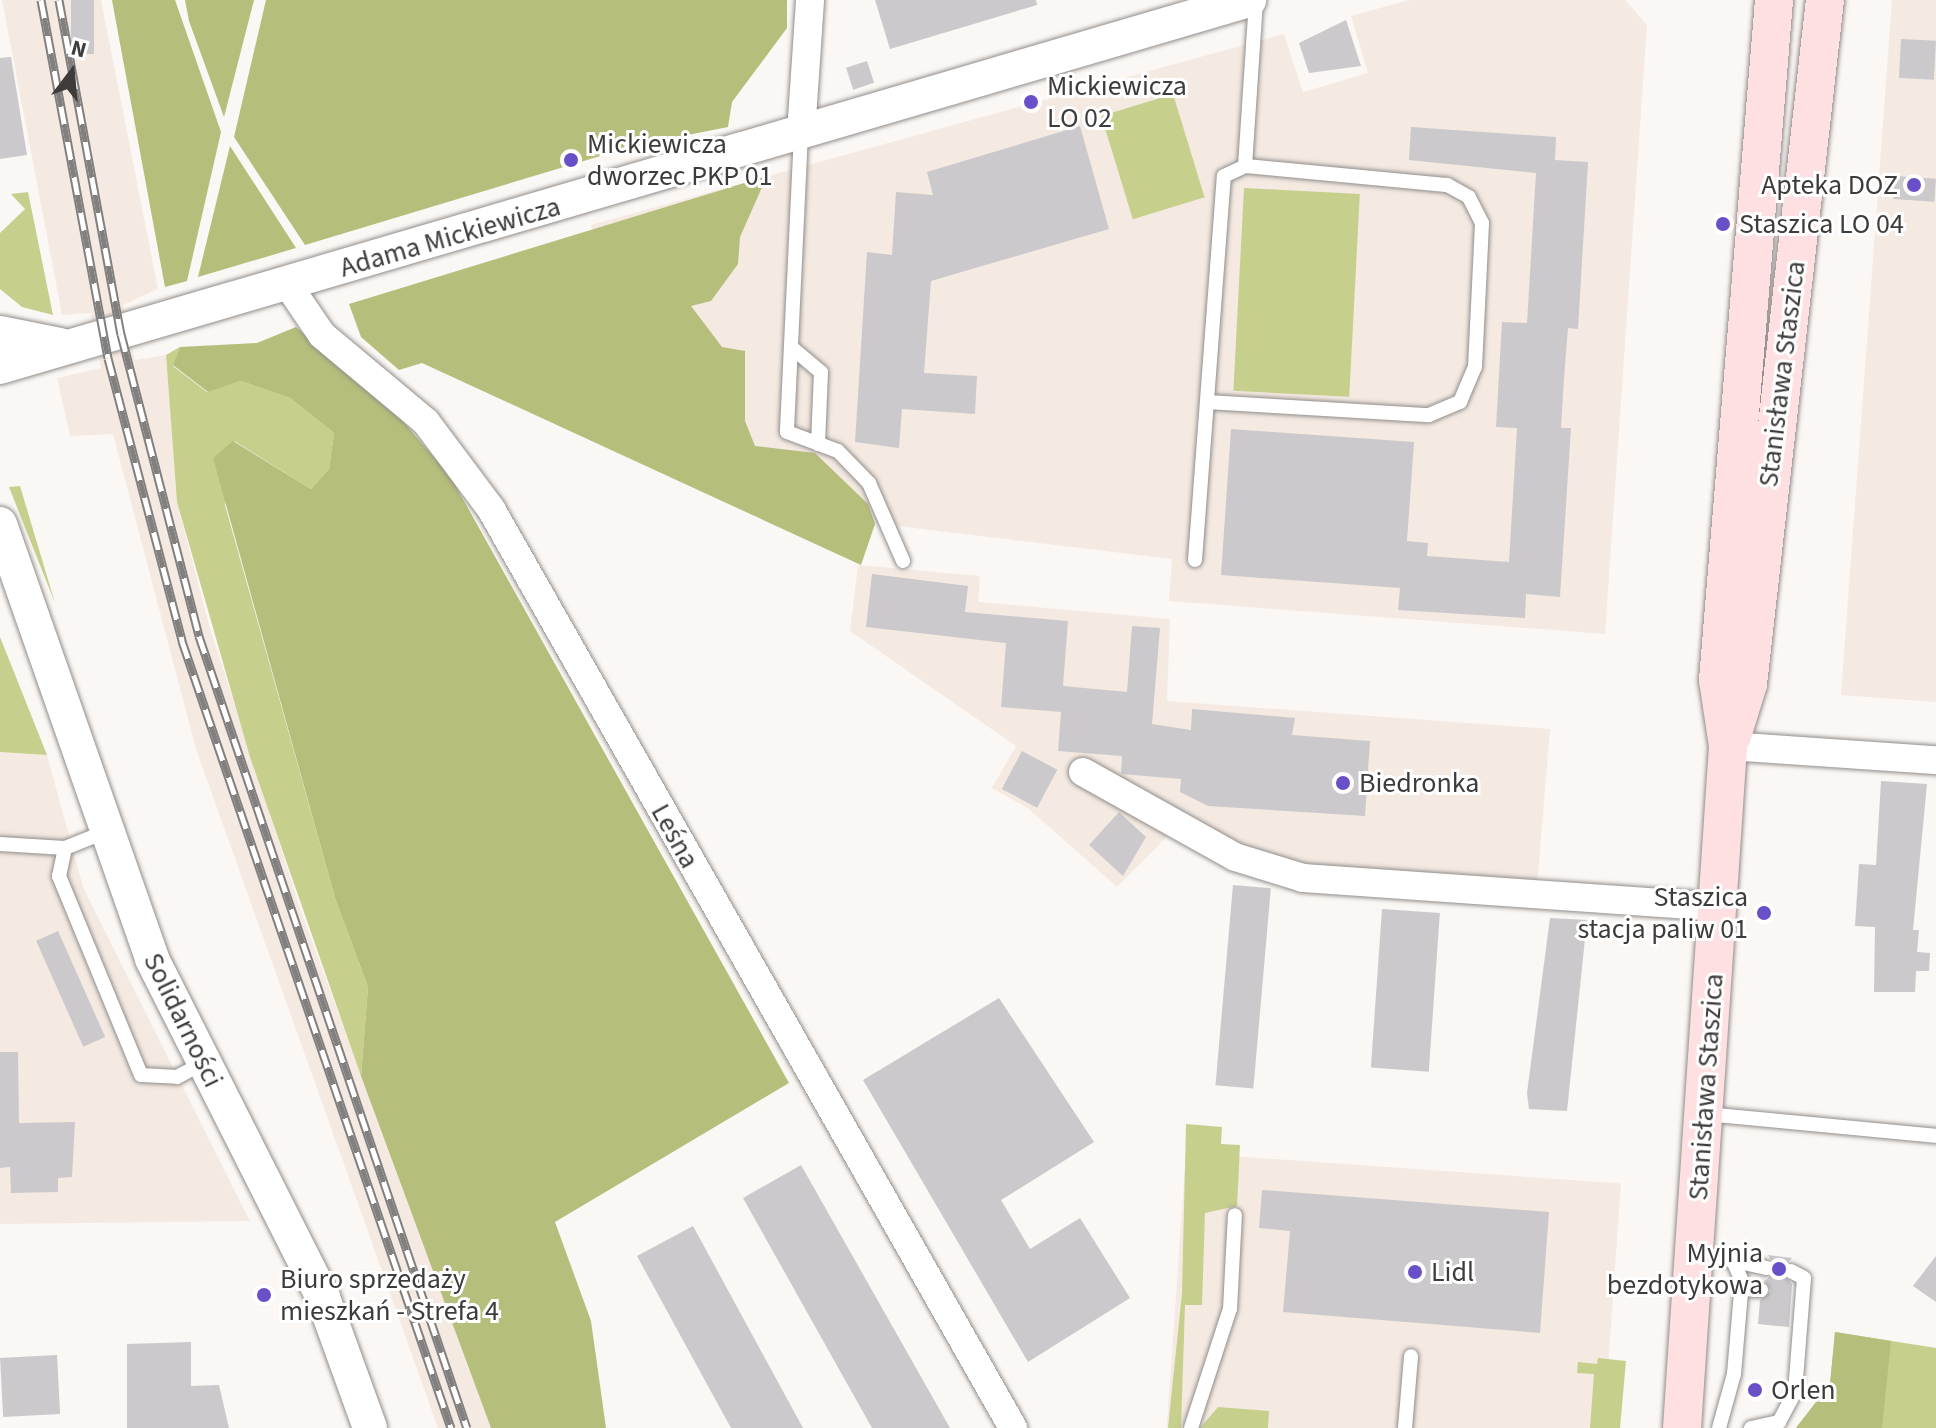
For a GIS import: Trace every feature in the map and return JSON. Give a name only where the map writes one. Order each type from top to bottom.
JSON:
[{"type":"main road","name":"Stanisława Staszica","points":[[1682,1428],[1728,746],[1718,680],[1774,0]]},
{"type":"main road","name":"Stanisława Staszica","points":[[1728,746],[1748,684],[1825,0]]},
{"type":"street","points":[[801,133],[810,0]]},
{"type":"street","name":"Adama Mickiewicza","points":[[0,367],[64,346],[288,285],[1249,0]]},
{"type":"street","name":"Leśna","points":[[288,285],[322,335],[426,422],[491,509],[1013,1428]]},
{"type":"street","name":"Adama Mickiewicza","points":[[0,333],[64,346]]},
{"type":"street","name":"Solidarności","points":[[0,524],[22,601],[152,959],[323,1298],[370,1428]]},
{"type":"street","name":"Solidarności","points":[[0,562],[22,601]]},
{"type":"street","points":[[1728,746],[1936,760]]},
{"type":"street","points":[[1083,772],[1235,857],[1303,878],[1719,907]]},
{"type":"lane","points":[[1245,166],[1256,0]]},
{"type":"lane","points":[[801,133],[787,432],[838,451],[869,483],[903,561]]},
{"type":"lane","points":[[1195,560],[1224,176],[1245,166],[1447,185],[1469,197],[1482,223],[1475,367],[1460,402],[1429,415],[1207,402]]},
{"type":"lane","points":[[791,347],[821,372],[818,444]]},
{"type":"lane","points":[[0,844],[65,848],[107,830]]},
{"type":"lane","points":[[65,848],[59,876],[141,1075],[177,1077],[203,1063]]},
{"type":"lane","points":[[1705,1114],[1936,1136]]},
{"type":"lane","points":[[1191,1428],[1230,1309],[1235,1215]]},
{"type":"lane","points":[[1694,1252],[1767,1268]]},
{"type":"lane","points":[[1719,1428],[1734,1374],[1741,1289],[1734,1263]]},
{"type":"lane","points":[[1751,1428],[1779,1422],[1790,1408],[1797,1294],[1804,1278],[1791,1271]]},
{"type":"lane","points":[[1741,1289],[1761,1290]]},
{"type":"lane","points":[[1405,1428],[1411,1356]]},
{"type":"shaded area","points":[[2,0],[101,0],[158,289],[123,305],[135,360],[166,355],[177,502],[209,625],[302,914],[491,1428],[438,1428],[196,749],[113,434],[70,436],[57,378],[101,368],[91,313],[62,315]]},
{"type":"shaded area","points":[[1409,0],[1625,0],[1647,25],[1605,634],[1169,601],[1172,559],[864,522],[643,442],[591,225],[1284,34],[1303,92],[1368,73],[1351,16]]},
{"type":"shaded area","points":[[1892,0],[1936,0],[1936,702],[1841,695]]},
{"type":"shaded area","points":[[858,565],[980,576],[978,602],[1170,619],[1167,701],[1550,729],[1537,886],[1323,873],[1220,841],[1184,819],[1117,887],[1029,809],[992,788],[1016,746],[850,631]]},
{"type":"shaded area","points":[[0,752],[47,755],[83,887],[250,1221],[0,1224]]},
{"type":"shaded area","points":[[1186,1153],[1621,1183],[1604,1428],[1167,1427]]},
{"type":"green space","points":[[112,0],[175,0],[221,132],[187,281],[165,287]]},
{"type":"green space","points":[[185,0],[254,0],[224,117],[189,21]]},
{"type":"green space","points":[[266,0],[787,0],[787,28],[732,102],[728,127],[637,145],[305,245],[234,137]]},
{"type":"green space","points":[[1173,94],[1205,197],[1133,219],[1101,116]]},
{"type":"green space","points":[[230,146],[296,248],[198,277]]},
{"type":"green space","points":[[767,176],[740,237],[738,264],[711,301],[691,306],[722,347],[745,351],[745,421],[755,446],[815,453],[868,504],[875,524],[861,565],[422,363],[399,370],[361,337],[349,304]]},
{"type":"green space","points":[[1244,188],[1360,194],[1349,397],[1233,391]]},
{"type":"green space","points":[[28,192],[53,315],[22,307],[0,289],[0,233],[25,209],[11,194]]},
{"type":"green space","points":[[296,327],[395,412],[450,476],[789,1083],[555,1222],[591,1321],[606,1428],[491,1428],[361,1076],[368,987],[335,898],[213,458],[233,441],[311,489],[329,469],[334,433],[290,398],[241,381],[208,392],[173,365],[180,347],[257,343]]},
{"type":"green space","points":[[180,347],[173,366],[207,392],[241,381],[290,398],[334,433],[329,469],[311,489],[234,441],[225,505],[335,898],[368,987],[361,1076],[250,757],[177,502],[166,355]]},
{"type":"green space","points":[[20,486],[55,603],[9,487]]},
{"type":"green space","points":[[0,637],[47,755],[0,752]]},
{"type":"green space","points":[[1186,1124],[1222,1127],[1221,1144],[1240,1145],[1237,1206],[1205,1213],[1202,1305],[1185,1305],[1181,1428],[1168,1428],[1182,1293]]},
{"type":"green space","points":[[1835,1332],[1936,1348],[1936,1428],[1796,1428],[1830,1384]]},
{"type":"green space","points":[[1835,1332],[1891,1341],[1882,1428],[1796,1428],[1830,1384]]},
{"type":"green space","points":[[1598,1358],[1626,1361],[1620,1428],[1590,1428],[1594,1374],[1577,1373],[1578,1362],[1597,1364]]},
{"type":"green space","points":[[1218,1407],[1269,1411],[1268,1428],[1200,1428]]},
{"type":"building","points":[[71,0],[94,0],[94,54],[71,54]]},
{"type":"building","points":[[875,0],[1036,0],[1037,5],[890,49]]},
{"type":"building","points":[[1346,20],[1361,66],[1309,73],[1299,43]]},
{"type":"building","points":[[1901,39],[1936,41],[1934,80],[1899,78]]},
{"type":"building","points":[[11,57],[27,155],[0,159],[0,58]]},
{"type":"building","points":[[867,61],[874,83],[853,90],[846,68]]},
{"type":"building","points":[[1080,126],[1109,229],[931,281],[924,373],[977,376],[975,414],[902,409],[899,448],[855,442],[867,252],[892,255],[896,192],[933,195],[927,172]]},
{"type":"building","points":[[1411,127],[1556,137],[1555,160],[1588,162],[1578,329],[1568,328],[1564,378],[1561,428],[1571,428],[1560,597],[1526,594],[1525,618],[1398,610],[1400,588],[1221,575],[1231,429],[1414,442],[1407,541],[1428,543],[1427,556],[1509,562],[1517,428],[1496,427],[1502,322],[1527,323],[1536,173],[1409,160]]},
{"type":"building","points":[[1895,176],[1936,179],[1934,202],[1893,199]]},
{"type":"building","points":[[872,574],[968,586],[965,612],[1068,621],[1063,686],[1127,692],[1132,626],[1160,628],[1152,724],[1191,730],[1192,709],[1295,718],[1292,735],[1370,741],[1365,816],[1208,806],[1180,792],[1181,779],[1121,774],[1122,756],[1058,751],[1061,712],[1001,707],[1006,643],[866,627]]},
{"type":"building","points":[[1022,751],[1057,770],[1037,808],[1002,789]]},
{"type":"building","points":[[1881,781],[1927,784],[1913,930],[1919,930],[1917,952],[1930,953],[1929,971],[1916,971],[1915,992],[1874,992],[1875,927],[1855,926],[1859,864],[1876,865]]},
{"type":"building","points":[[1119,812],[1146,837],[1123,876],[1089,845]]},
{"type":"building","points":[[1233,885],[1271,888],[1253,1089],[1215,1085]]},
{"type":"building","points":[[1382,909],[1440,913],[1429,1072],[1371,1068]]},
{"type":"building","points":[[1550,918],[1587,920],[1567,1111],[1529,1109],[1527,1093]]},
{"type":"building","points":[[58,931],[105,1037],[83,1047],[36,941]]},
{"type":"building","points":[[999,998],[1094,1142],[1001,1200],[1030,1249],[1080,1218],[1130,1298],[1028,1362],[863,1080]]},
{"type":"building","points":[[0,1052],[18,1052],[19,1123],[75,1122],[72,1177],[58,1178],[58,1192],[11,1193],[10,1167],[0,1168]]},
{"type":"building","points":[[801,1165],[950,1428],[872,1428],[743,1198]]},
{"type":"building","name":"Lidl","points":[[1262,1190],[1549,1212],[1540,1333],[1283,1312],[1290,1231],[1259,1228]]},
{"type":"building","points":[[693,1226],[803,1428],[731,1428],[637,1256]]},
{"type":"building","points":[[1768,1255],[1792,1258],[1781,1271],[1792,1284],[1789,1327],[1758,1324],[1760,1300],[1771,1291],[1765,1281],[1777,1269]]},
{"type":"building","points":[[1936,1256],[1936,1302],[1913,1286]]},
{"type":"building","points":[[191,1342],[191,1386],[219,1385],[229,1428],[127,1428],[127,1344]]},
{"type":"building","points":[[57,1355],[60,1414],[3,1417],[0,1358]]},
{"type":"railway","points":[[41,0],[108,358],[182,641],[451,1428]]},
{"type":"railway","points":[[59,0],[121,334],[199,636],[467,1428]]},
{"type":"place","name":"Mickiewicza LO 02","points":[[1031,102]]},
{"type":"place","name":"Mickiewicza dworzec PKP 01","points":[[571,160]]},
{"type":"place","name":"Apteka DOZ","points":[[1914,185]]},
{"type":"place","name":"Staszica LO 04","points":[[1723,224]]},
{"type":"place","name":"Biedronka","points":[[1343,783]]},
{"type":"place","name":"Staszica stacja paliw 01","points":[[1764,913]]},
{"type":"place","name":"Myjnia bezdotykowa","points":[[1779,1269]]},
{"type":"place","name":"Lidl","points":[[1415,1272]]},
{"type":"place","name":"Biuro sprzedaży mieszkań - Strefa 4","points":[[264,1295]]},
{"type":"place","name":"Orlen","points":[[1755,1390]]}]
